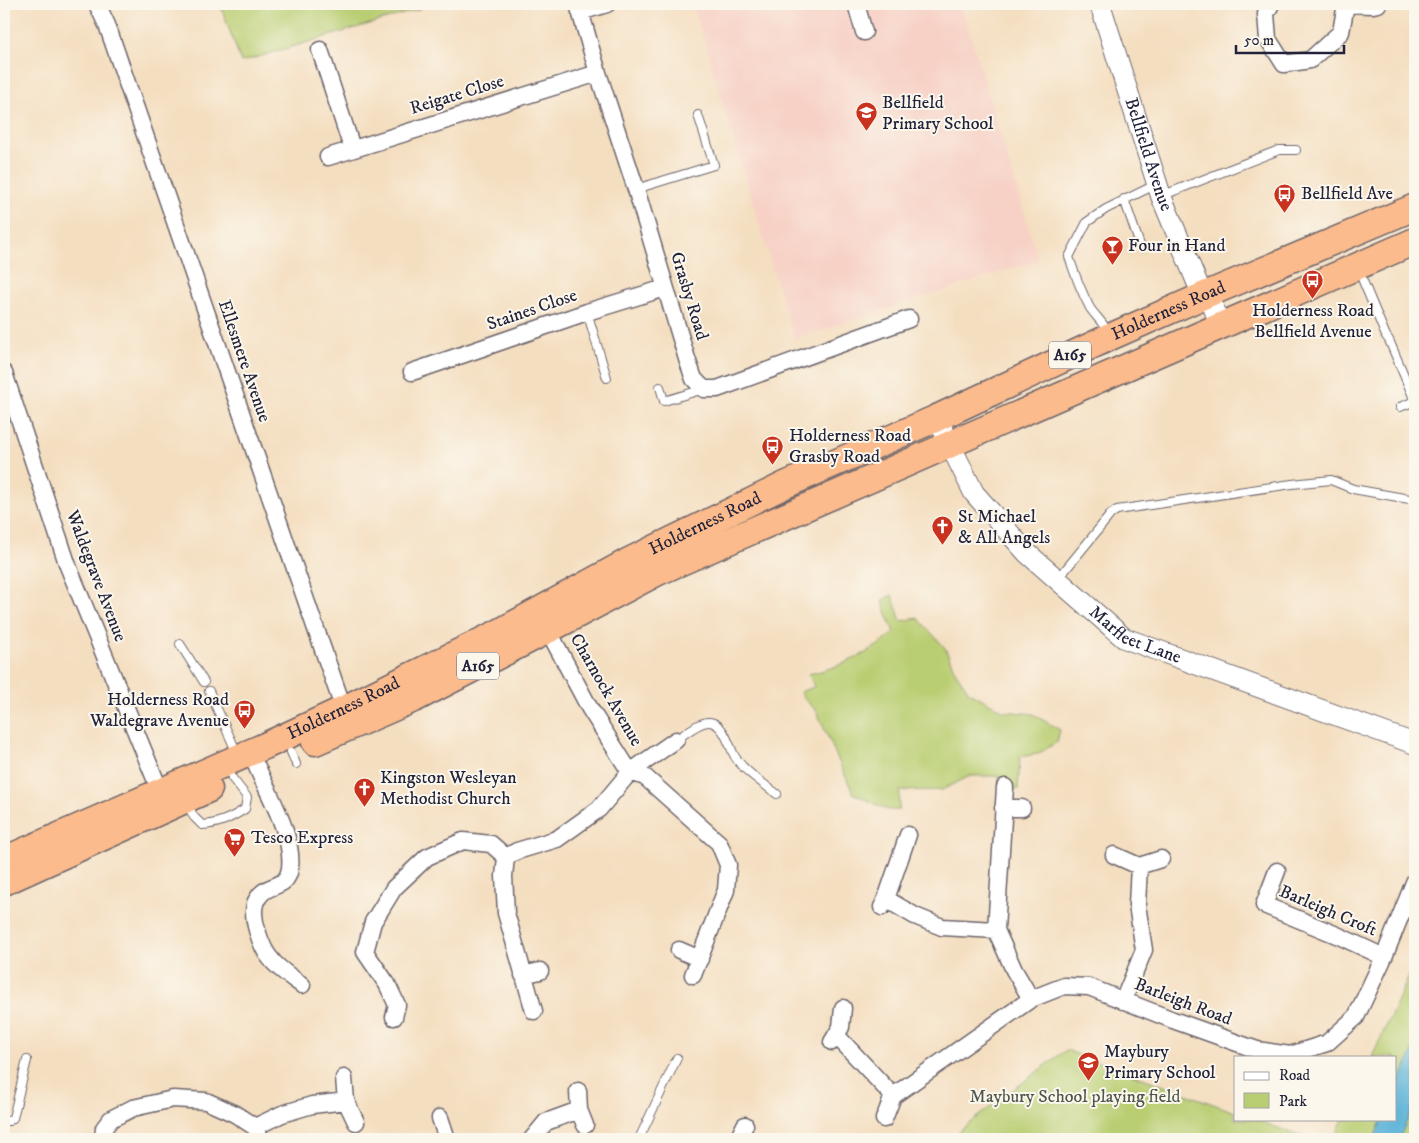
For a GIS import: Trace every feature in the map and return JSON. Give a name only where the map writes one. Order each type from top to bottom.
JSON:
[{"type":"highway","name":"Holderness Road","points":[[4,860],[160,791],[243,768],[294,758],[347,718],[416,698],[548,630],[663,557],[785,485],[937,418],[1110,337],[1415,206]]},
{"type":"highway","name":"Holderness Road","points":[[4,882],[186,800],[243,768],[347,718],[498,633],[663,557],[950,443],[1415,241]]},
{"type":"street","name":"Ellesmere Avenue","points":[[97,4],[107,25],[347,718]]},
{"type":"street","points":[[579,8],[607,4]]},
{"type":"street","points":[[856,4],[864,32]]},
{"type":"street","name":"Bellfield Avenue","points":[[1100,4],[1159,190],[1199,287],[1211,302],[1220,325]]},
{"type":"street","points":[[1271,4],[1266,14],[1268,39],[1284,64],[1310,60],[1341,32],[1346,4],[1378,4]]},
{"type":"street","name":"Grasby Road","points":[[579,8],[694,378],[704,388]]},
{"type":"street","points":[[320,50],[352,148]]},
{"type":"street","name":"Reigate Close","points":[[328,157],[598,73]]},
{"type":"street","name":"Staines Close","points":[[412,372],[587,312],[665,288]]},
{"type":"street","points":[[704,388],[717,389],[908,319]]},
{"type":"street","name":"Waldegrave Avenue","points":[[4,373],[68,566],[160,791]]},
{"type":"street","name":"Marfleet Lane","points":[[937,418],[974,493],[1027,553],[1124,638],[1415,744]]},
{"type":"street","name":"Charnock Avenue","points":[[548,630],[590,709],[630,772],[645,777],[719,843],[728,865],[726,890],[693,975]]},
{"type":"street","points":[[506,857],[517,850],[557,839],[599,809],[630,772],[676,740]]},
{"type":"street","points":[[243,768],[284,830],[291,856],[290,870],[287,878],[281,884],[262,892],[255,903],[254,917],[257,931],[269,958],[285,973],[304,986]]},
{"type":"street","points":[[1005,788],[996,930],[1014,970],[1031,999]]},
{"type":"street","points":[[1003,808],[1022,808]]},
{"type":"street","points":[[908,835],[884,903],[942,926],[996,930]]},
{"type":"street","points":[[394,1017],[397,1004],[387,984],[366,952],[374,922],[394,888],[427,858],[463,841],[491,844],[506,857]]},
{"type":"street","points":[[1114,854],[1139,866],[1161,859]]},
{"type":"street","points":[[506,857],[504,876],[506,913],[534,1011]]},
{"type":"street","points":[[1123,1001],[1144,950],[1136,905],[1139,866]]},
{"type":"street","name":"Barleigh Croft","points":[[1277,871],[1264,905],[1384,957]]},
{"type":"street","name":"Barleigh Road","points":[[893,1096],[1031,999],[1064,986],[1089,987],[1257,1050],[1290,1055],[1327,1044],[1356,1018],[1384,957],[1415,880]]},
{"type":"street","points":[[679,950],[700,959]]},
{"type":"street","points":[[523,975],[540,970]]},
{"type":"street","points":[[843,1008],[841,1027],[834,1039],[893,1096],[884,1119]]},
{"type":"street","points":[[344,1078],[346,1100],[356,1122]]},
{"type":"street","points":[[532,1139],[546,1122],[582,1118],[578,1091]]},
{"type":"street","points":[[103,1139],[104,1128],[111,1118],[133,1108],[173,1098],[206,1101],[235,1114],[258,1133],[282,1114],[312,1104],[346,1100]]},
{"type":"lane","points":[[636,189],[714,165],[698,115]]},
{"type":"lane","points":[[1110,337],[1105,325],[1092,310],[1076,280],[1069,257],[1087,222],[1124,199],[1159,190],[1279,150],[1296,150]]},
{"type":"lane","points":[[1124,199],[1141,248]]},
{"type":"lane","points":[[1357,267],[1415,401],[1400,407]]},
{"type":"lane","points":[[587,312],[607,378]]},
{"type":"lane","points":[[660,387],[664,401],[704,388]]},
{"type":"lane","points":[[1057,580],[1111,514],[1117,510],[1331,480],[1353,489],[1415,500]]},
{"type":"lane","points":[[180,644],[204,682]]},
{"type":"lane","points":[[186,800],[194,817],[202,825],[217,824],[245,809],[247,797],[243,768],[209,691]]},
{"type":"lane","points":[[676,740],[702,723],[710,722],[718,726],[735,757],[752,775],[777,794]]},
{"type":"lane","points":[[639,1139],[677,1058]]},
{"type":"lane","points":[[4,1121],[9,1121],[13,1118],[27,1060]]},
{"type":"shaded area","name":"Bellfield Primary School","points":[[693,4],[961,4],[1038,260],[794,339]]},
{"type":"green space","points":[[220,4],[418,4],[420,9],[241,62]]},
{"type":"green space","points":[[892,595],[901,621],[918,618],[945,648],[955,671],[969,692],[1004,711],[1033,714],[1060,730],[1057,742],[1038,754],[1020,757],[1018,789],[1002,790],[999,776],[970,776],[942,790],[900,791],[899,810],[888,810],[853,793],[816,710],[800,692],[814,687],[809,674],[832,668],[854,659],[885,641],[894,633],[882,600]]},
{"type":"green space","points":[[1415,963],[1415,1139],[1334,1139],[1343,1120],[1396,1120],[1396,1056],[1372,1056]]},
{"type":"green space","name":"Maybury School playing field","points":[[1066,1050],[1234,1112],[1234,1120],[1257,1120],[1308,1139],[948,1139]]},
{"type":"water","points":[[1415,1047],[1415,1103],[1399,1139],[1374,1139],[1382,1120],[1396,1120],[1396,1089]]},
{"type":"place","name":"Bellfield Primary School","points":[[866,132]]},
{"type":"place","name":"Bellfield Ave","points":[[1285,213]]},
{"type":"place","name":"Four in Hand","points":[[1112,265]]},
{"type":"place","name":"Holderness Road Bellfield Avenue","points":[[1313,300]]},
{"type":"place","name":"Holderness Road Grasby Road","points":[[773,465]]},
{"type":"place","name":"St Michael & All Angels","points":[[942,546]]},
{"type":"place","name":"Holderness Road Waldegrave Avenue","points":[[245,729]]},
{"type":"place","name":"Kingston Wesleyan Methodist Church","points":[[364,807]]},
{"type":"place","name":"Tesco Express","points":[[235,857]]},
{"type":"place","name":"Maybury Primary School","points":[[1088,1081]]}]
